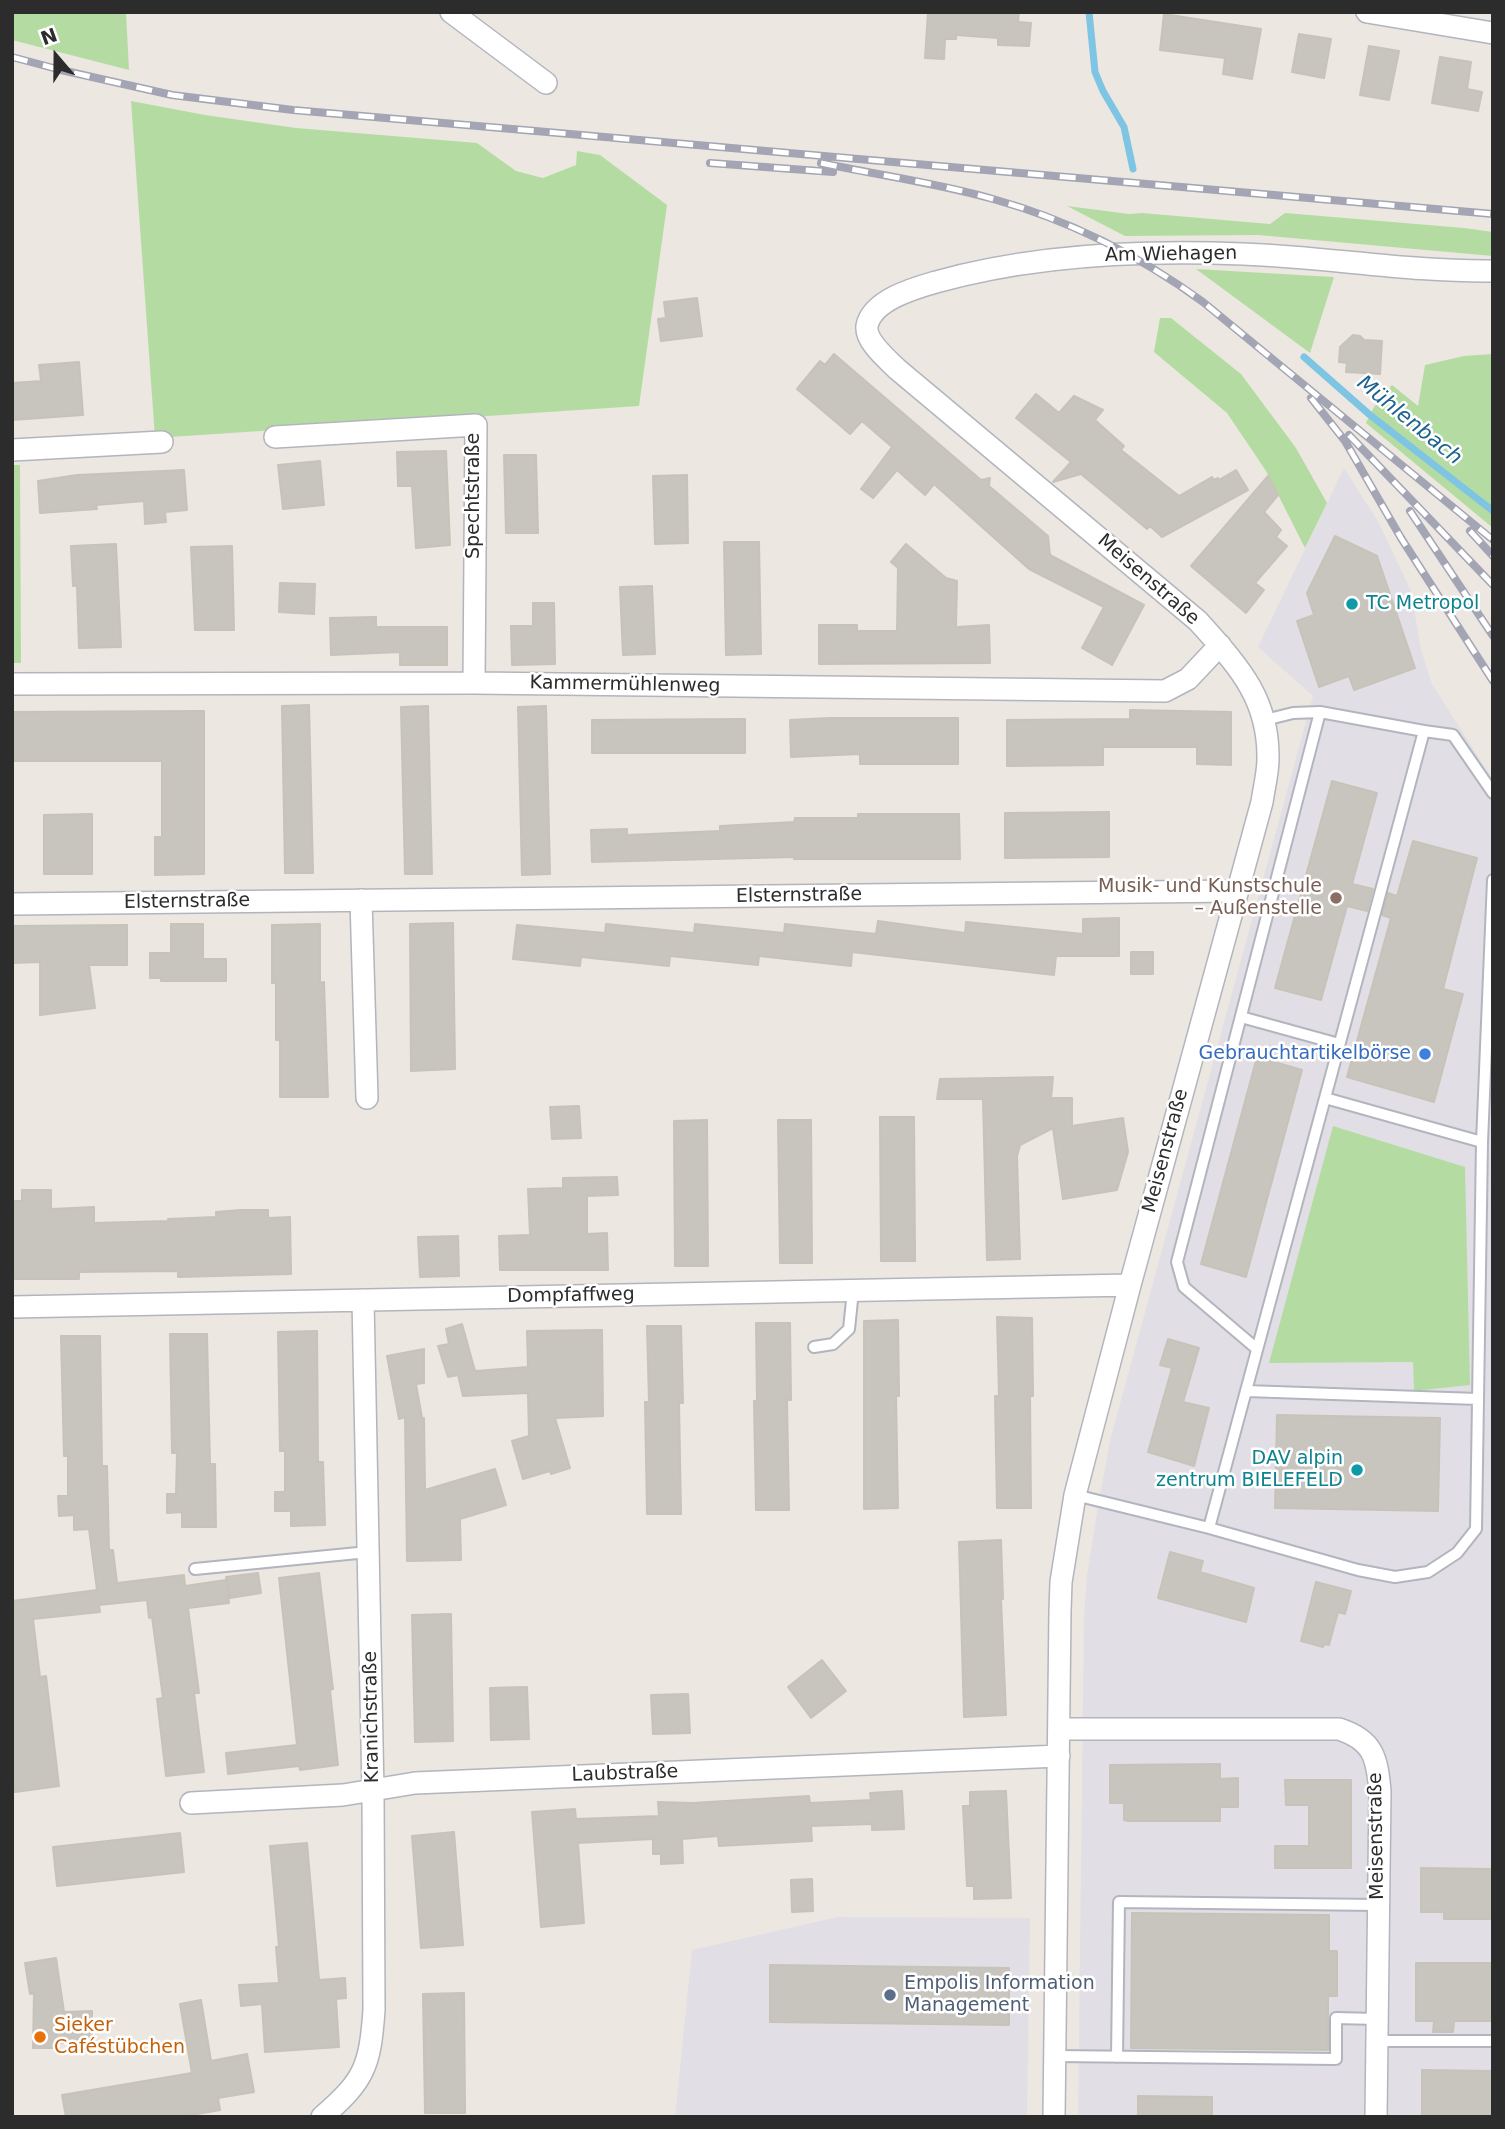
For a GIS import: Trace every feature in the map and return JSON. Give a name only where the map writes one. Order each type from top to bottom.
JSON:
[{"type":"street","points":[[451,12],[546,83]]},
{"type":"street","points":[[1367,12],[1493,33]]},
{"type":"street","name":"Am Wiehagen","points":[[867,326],[874,312],[882,305],[915,288],[1002,268],[1081,258],[1242,254],[1493,271]]},
{"type":"street","name":"Meisenstraße","points":[[867,326],[869,336],[877,348],[897,369],[1189,614],[1242,670],[1265,720],[1268,760],[1262,802],[1129,1285],[1075,1495],[1062,1582],[1054,2117]]},
{"type":"street","name":"Spechtstraße","points":[[275,438],[476,425],[474,683]]},
{"type":"street","points":[[12,450],[162,442]]},
{"type":"street","name":"Kammermühlenweg","points":[[12,684],[474,683],[1165,691],[1188,679],[1220,645]]},
{"type":"street","name":"Elsternstraße","points":[[12,904],[1237,891]]},
{"type":"street","points":[[361,900],[367,1098]]},
{"type":"street","name":"Dompfaffweg","points":[[12,1307],[1129,1285]]},
{"type":"street","name":"Kranichstraße","points":[[322,2117],[349,2094],[363,2073],[372,2044],[374,2010],[373,1792],[363,1300]]},
{"type":"street","name":"Meisenstraße","points":[[1059,1729],[1326,1728],[1351,1733],[1368,1745],[1374,1754],[1379,1775],[1376,2117]]},
{"type":"street","name":"Laubstraße","points":[[191,1803],[373,1792],[415,1783],[1059,1756]]},
{"type":"lane","points":[[1257,1349],[1184,1287],[1177,1262],[1320,712]]},
{"type":"lane","points":[[1265,720],[1293,713],[1320,712],[1453,735],[1493,793]]},
{"type":"lane","points":[[1209,1528],[1424,730]]},
{"type":"lane","points":[[1075,1495],[1209,1528],[1359,1570],[1395,1577],[1428,1572],[1457,1553],[1476,1529],[1482,1142],[1493,880]]},
{"type":"lane","points":[[1241,1017],[1339,1044]]},
{"type":"lane","points":[[1325,1098],[1482,1142]]},
{"type":"lane","points":[[814,1347],[833,1344],[849,1329],[853,1291]]},
{"type":"lane","points":[[1245,1391],[1478,1399]]},
{"type":"lane","points":[[195,1569],[368,1552]]},
{"type":"lane","points":[[1117,2057],[1119,1902],[1378,1905]]},
{"type":"lane","points":[[1055,2056],[1336,2059],[1336,2018],[1377,2019]]},
{"type":"lane","points":[[1377,2041],[1493,2041]]},
{"type":"shaded area","points":[[1344,468],[1379,523],[1411,591],[1421,650],[1432,684],[1493,780],[1493,2117],[1078,2117],[1084,1615],[1098,1506],[1111,1437],[1313,696],[1258,647]]},
{"type":"shaded area","points":[[838,1917],[1030,1918],[1027,2117],[675,2117],[692,1950]]},
{"type":"green space","points":[[12,12],[126,12],[129,70],[12,40]]},
{"type":"green space","points":[[131,101],[296,128],[477,143],[516,171],[543,178],[576,165],[577,151],[600,155],[667,205],[639,406],[155,438]]},
{"type":"green space","points":[[1067,206],[1129,214],[1270,224],[1285,213],[1464,228],[1493,232],[1493,256],[1258,235],[1125,236]]},
{"type":"green space","points":[[1196,269],[1334,277],[1310,353]]},
{"type":"green space","points":[[1160,318],[1171,318],[1241,374],[1296,448],[1327,503],[1305,548],[1266,471],[1227,413],[1154,352]]},
{"type":"green space","points":[[1493,354],[1493,528],[1366,423],[1374,407],[1392,385],[1418,406],[1425,365],[1464,356]]},
{"type":"green space","points":[[12,465],[20,465],[21,663],[12,663]]},
{"type":"green space","points":[[1333,1126],[1465,1167],[1470,1385],[1414,1391],[1413,1362],[1269,1363]]},
{"type":"building","points":[[928,12],[1019,12],[1018,22],[1031,23],[1029,46],[998,45],[998,38],[956,35],[956,39],[945,39],[944,59],[925,58]]},
{"type":"building","points":[[1164,14],[1261,29],[1252,79],[1223,74],[1225,58],[1160,50]]},
{"type":"building","points":[[1299,34],[1331,39],[1324,78],[1292,72]]},
{"type":"building","points":[[1369,46],[1399,51],[1389,100],[1360,95]]},
{"type":"building","points":[[1440,57],[1471,62],[1467,89],[1482,92],[1478,111],[1432,103]]},
{"type":"building","points":[[697,298],[702,336],[661,341],[658,319],[666,318],[664,302]]},
{"type":"building","points":[[1353,335],[1364,340],[1382,341],[1380,374],[1346,372],[1347,363],[1339,362],[1340,347]]},
{"type":"building","points":[[834,354],[981,480],[990,478],[989,486],[1048,536],[1050,555],[1144,605],[1112,665],[1082,648],[1104,607],[1029,569],[934,484],[925,495],[897,470],[873,498],[861,489],[892,447],[862,421],[850,434],[797,389],[820,361],[825,365]]},
{"type":"building","points":[[79,362],[83,415],[12,420],[12,383],[41,381],[39,365]]},
{"type":"building","points":[[1036,394],[1059,413],[1074,396],[1103,410],[1095,420],[1124,446],[1121,450],[1179,496],[1212,477],[1219,480],[1236,470],[1248,490],[1162,537],[1150,526],[1147,529],[1081,474],[1053,482],[1071,462],[1016,418]]},
{"type":"building","points":[[446,451],[450,545],[416,548],[412,486],[398,486],[397,452]]},
{"type":"building","points":[[504,455],[536,455],[538,533],[506,533]]},
{"type":"building","points":[[320,461],[324,505],[283,509],[278,465]]},
{"type":"building","points":[[184,470],[187,510],[165,512],[166,522],[145,524],[144,501],[96,505],[97,509],[40,513],[38,481],[77,475]]},
{"type":"building","points":[[687,475],[688,543],[655,544],[653,476]]},
{"type":"building","points":[[1268,476],[1278,495],[1264,512],[1281,530],[1276,537],[1287,546],[1255,583],[1264,590],[1246,613],[1191,566]]},
{"type":"building","name":"TC Metropol","points":[[1335,536],[1377,556],[1415,668],[1354,690],[1349,676],[1319,687],[1297,621],[1314,615],[1307,593]]},
{"type":"building","points":[[724,542],[759,542],[761,654],[726,655]]},
{"type":"building","points":[[116,544],[121,647],[79,648],[77,586],[73,586],[71,546]]},
{"type":"building","points":[[906,544],[946,578],[957,581],[956,627],[989,625],[990,663],[819,664],[819,625],[857,625],[857,631],[897,631],[898,568],[891,562]]},
{"type":"building","points":[[232,546],[234,630],[195,630],[191,547]]},
{"type":"building","points":[[280,583],[315,584],[314,614],[279,612]]},
{"type":"building","points":[[652,586],[655,654],[623,655],[620,587]]},
{"type":"building","points":[[533,603],[554,603],[555,664],[512,665],[511,626],[533,626]]},
{"type":"building","points":[[376,617],[376,627],[447,627],[447,665],[400,665],[400,652],[331,655],[330,618]]},
{"type":"building","points":[[309,705],[313,873],[285,873],[282,706]]},
{"type":"building","points":[[428,706],[432,874],[405,874],[401,707]]},
{"type":"building","points":[[546,706],[550,874],[522,875],[518,707]]},
{"type":"building","points":[[1130,710],[1231,712],[1231,765],[1197,764],[1197,747],[1103,747],[1103,765],[1007,766],[1007,720],[1130,719]]},
{"type":"building","points":[[204,711],[204,874],[155,875],[155,837],[162,837],[162,761],[12,761],[12,712]]},
{"type":"building","points":[[958,718],[958,764],[860,764],[860,754],[791,757],[790,720]]},
{"type":"building","points":[[745,719],[745,753],[592,753],[592,720]]},
{"type":"building","name":"Musik- und Kunstschule – Außenstelle","points":[[1332,781],[1377,793],[1352,884],[1373,889],[1367,911],[1347,906],[1321,1000],[1275,988]]},
{"type":"building","points":[[1109,812],[1109,857],[1005,858],[1005,813]]},
{"type":"building","points":[[92,814],[92,874],[44,874],[44,815]]},
{"type":"building","points":[[858,814],[959,814],[960,859],[794,857],[592,862],[591,830],[627,829],[627,835],[720,831],[720,826],[794,822],[795,818],[858,818]]},
{"type":"building","points":[[1413,841],[1477,858],[1443,989],[1463,994],[1434,1102],[1347,1077],[1391,918],[1382,915],[1388,893],[1397,896]]},
{"type":"building","points":[[1119,918],[1119,956],[1056,956],[1054,975],[852,952],[851,966],[759,956],[758,965],[670,956],[669,966],[581,957],[580,966],[513,959],[517,925],[605,933],[606,924],[694,933],[695,924],[784,933],[785,924],[876,934],[878,921],[965,933],[966,922],[1083,934],[1083,919]]},
{"type":"building","points":[[453,923],[455,1069],[411,1071],[410,924]]},
{"type":"building","points":[[171,924],[203,924],[203,959],[226,959],[226,981],[161,981],[161,978],[150,978],[150,953],[171,953]]},
{"type":"building","points":[[320,924],[320,983],[324,982],[328,1097],[280,1097],[276,983],[272,983],[272,925]]},
{"type":"building","points":[[127,925],[127,965],[89,965],[95,1008],[40,1015],[40,962],[12,963],[12,926]]},
{"type":"building","points":[[1131,952],[1153,952],[1153,974],[1131,974]]},
{"type":"building","points":[[1257,1057],[1302,1070],[1246,1277],[1201,1264]]},
{"type":"building","points":[[1053,1077],[1051,1098],[1072,1098],[1072,1126],[1123,1118],[1128,1152],[1117,1190],[1063,1199],[1053,1128],[1020,1145],[1017,1156],[1020,1259],[987,1260],[983,1099],[937,1099],[940,1079]]},
{"type":"building","points":[[579,1106],[581,1138],[552,1139],[550,1107]]},
{"type":"building","points":[[880,1117],[914,1117],[915,1261],[881,1261]]},
{"type":"building","points":[[707,1120],[708,1266],[675,1266],[674,1121]]},
{"type":"building","points":[[778,1120],[811,1120],[812,1263],[780,1263]]},
{"type":"building","points":[[617,1177],[618,1195],[587,1196],[587,1234],[607,1233],[608,1270],[500,1270],[499,1236],[530,1235],[528,1189],[563,1188],[563,1178]]},
{"type":"building","points":[[22,1190],[51,1190],[51,1209],[94,1207],[94,1223],[169,1221],[168,1219],[216,1217],[216,1212],[268,1210],[268,1218],[290,1217],[291,1274],[178,1277],[178,1271],[79,1272],[79,1279],[12,1279],[12,1201],[22,1201]]},
{"type":"building","points":[[458,1236],[459,1276],[420,1277],[418,1237]]},
{"type":"building","points":[[997,1317],[1032,1318],[1031,1508],[997,1508]]},
{"type":"building","points":[[898,1320],[898,1508],[864,1509],[864,1321]]},
{"type":"building","points":[[756,1323],[790,1323],[791,1400],[787,1400],[789,1510],[756,1510]]},
{"type":"building","points":[[462,1324],[475,1371],[528,1367],[527,1331],[602,1330],[603,1416],[555,1418],[570,1468],[523,1479],[512,1441],[529,1436],[528,1393],[463,1396],[458,1375],[448,1377],[438,1346],[449,1344],[446,1329]]},
{"type":"building","points":[[647,1326],[681,1326],[681,1514],[647,1514]]},
{"type":"building","points":[[317,1331],[318,1462],[323,1462],[325,1525],[291,1526],[291,1511],[275,1511],[275,1492],[285,1492],[285,1451],[280,1451],[278,1332]]},
{"type":"building","points":[[170,1334],[207,1334],[210,1464],[215,1464],[216,1527],[182,1527],[182,1512],[167,1513],[167,1494],[176,1494],[177,1453],[172,1453]]},
{"type":"building","points":[[61,1336],[100,1336],[102,1466],[107,1466],[109,1550],[113,1550],[117,1583],[184,1575],[185,1586],[226,1580],[229,1603],[188,1608],[199,1693],[194,1693],[204,1772],[166,1776],[157,1699],[163,1698],[152,1617],[149,1618],[147,1600],[99,1605],[100,1612],[33,1619],[40,1677],[46,1676],[59,1786],[15,1792],[12,1769],[12,1601],[97,1590],[89,1529],[74,1530],[74,1515],[59,1516],[58,1496],[68,1496],[68,1456],[64,1456]]},
{"type":"building","points":[[1168,1339],[1199,1348],[1183,1402],[1209,1408],[1194,1466],[1148,1452],[1172,1368],[1160,1365]]},
{"type":"building","points":[[424,1349],[424,1383],[416,1384],[424,1418],[425,1490],[495,1469],[506,1505],[460,1519],[461,1560],[407,1561],[405,1417],[399,1419],[387,1356]]},
{"type":"building","name":"DAV alpin zentrum BIELEFELD","points":[[1277,1415],[1440,1418],[1438,1511],[1275,1508]]},
{"type":"building","points":[[1001,1540],[1006,1715],[964,1717],[959,1542]]},
{"type":"building","points":[[1170,1552],[1203,1561],[1200,1572],[1254,1588],[1246,1622],[1158,1598]]},
{"type":"building","points":[[258,1573],[261,1593],[230,1598],[226,1577]]},
{"type":"building","points":[[319,1573],[333,1689],[330,1690],[338,1765],[300,1770],[299,1766],[228,1774],[226,1753],[297,1745],[279,1578]]},
{"type":"building","points":[[1316,1582],[1351,1591],[1345,1614],[1338,1612],[1329,1645],[1324,1644],[1323,1647],[1301,1641]]},
{"type":"building","points":[[451,1614],[453,1741],[415,1742],[412,1615]]},
{"type":"building","points":[[822,1660],[846,1691],[811,1718],[788,1687]]},
{"type":"building","points":[[527,1687],[529,1739],[491,1740],[490,1688]]},
{"type":"building","points":[[688,1694],[690,1733],[653,1734],[651,1695]]},
{"type":"building","points":[[1220,1764],[1220,1779],[1238,1778],[1238,1807],[1220,1807],[1220,1821],[1128,1821],[1124,1820],[1124,1803],[1110,1803],[1110,1765]]},
{"type":"building","points":[[1285,1780],[1351,1780],[1351,1868],[1275,1868],[1275,1846],[1309,1846],[1309,1805],[1286,1805]]},
{"type":"building","points":[[902,1791],[904,1829],[872,1830],[872,1824],[811,1826],[812,1841],[719,1846],[718,1836],[682,1839],[683,1863],[661,1864],[661,1854],[653,1854],[653,1839],[578,1843],[584,1923],[541,1927],[532,1812],[575,1809],[576,1819],[659,1816],[658,1802],[692,1803],[809,1796],[810,1803],[871,1800],[870,1793]]},
{"type":"building","points":[[1006,1791],[1011,1898],[974,1899],[974,1886],[967,1886],[963,1806],[970,1806],[970,1792]]},
{"type":"building","points":[[454,1832],[463,1945],[421,1948],[412,1836]]},
{"type":"building","points":[[180,1833],[184,1872],[57,1886],[53,1847]]},
{"type":"building","points":[[307,1843],[319,1980],[345,1978],[346,1998],[336,1999],[339,2047],[265,2052],[262,2004],[241,2006],[239,1985],[279,1983],[276,1947],[279,1947],[270,1846]]},
{"type":"building","points":[[1421,1868],[1493,1869],[1493,1919],[1444,1919],[1444,1912],[1421,1912]]},
{"type":"building","points":[[812,1879],[813,1911],[792,1912],[791,1880]]},
{"type":"building","points":[[1132,1913],[1329,1915],[1329,1951],[1337,1951],[1337,1996],[1328,1996],[1328,2050],[1131,2048]]},
{"type":"building","points":[[56,1958],[64,2012],[92,2011],[92,2043],[55,2043],[55,2048],[33,2048],[34,1993],[30,1994],[25,1963]]},
{"type":"building","points":[[1416,1963],[1493,1963],[1493,2021],[1454,2021],[1453,2032],[1433,2032],[1434,2021],[1416,2021]]},
{"type":"building","name":"Empolis Information Management","points":[[770,1965],[1009,1968],[1009,2025],[770,2022]]},
{"type":"building","points":[[464,1993],[465,2113],[425,2113],[423,1994]]},
{"type":"building","points":[[201,2000],[211,2061],[247,2054],[254,2092],[218,2098],[220,2110],[180,2117],[66,2117],[62,2095],[192,2073],[180,2004]]},
{"type":"building","points":[[1422,2070],[1493,2071],[1493,2117],[1422,2117]]},
{"type":"building","points":[[1138,2096],[1212,2097],[1212,2117],[1138,2117]]},
{"type":"waterway","name":"Mühlenbach","points":[[1089,12],[1095,72],[1124,127],[1133,169]]},
{"type":"waterway","name":"Mühlenbach","points":[[1304,357],[1370,415],[1493,511]]},
{"type":"railway","points":[[12,57],[172,95],[293,110],[1493,214]]},
{"type":"railway","points":[[710,163],[833,172]]},
{"type":"railway","points":[[821,163],[993,199],[1049,217],[1103,241],[1154,269],[1203,302],[1493,540]]},
{"type":"railway","points":[[1311,398],[1345,441],[1401,538],[1493,681]]},
{"type":"railway","points":[[1349,435],[1493,585]]},
{"type":"railway","points":[[1410,511],[1493,636]]},
{"type":"railway","points":[[1470,531],[1493,556]]},
{"type":"place","name":"TC Metropol","points":[[1352,604]]},
{"type":"place","name":"Musik- und Kunstschule – Außenstelle","points":[[1336,898]]},
{"type":"place","name":"Gebrauchtartikelbörse","points":[[1425,1054]]},
{"type":"place","name":"DAV alpin zentrum BIELEFELD","points":[[1357,1470]]},
{"type":"place","name":"Empolis Information Management","points":[[890,1995]]},
{"type":"place","name":"Sieker Caféstübchen","points":[[40,2037]]}]
